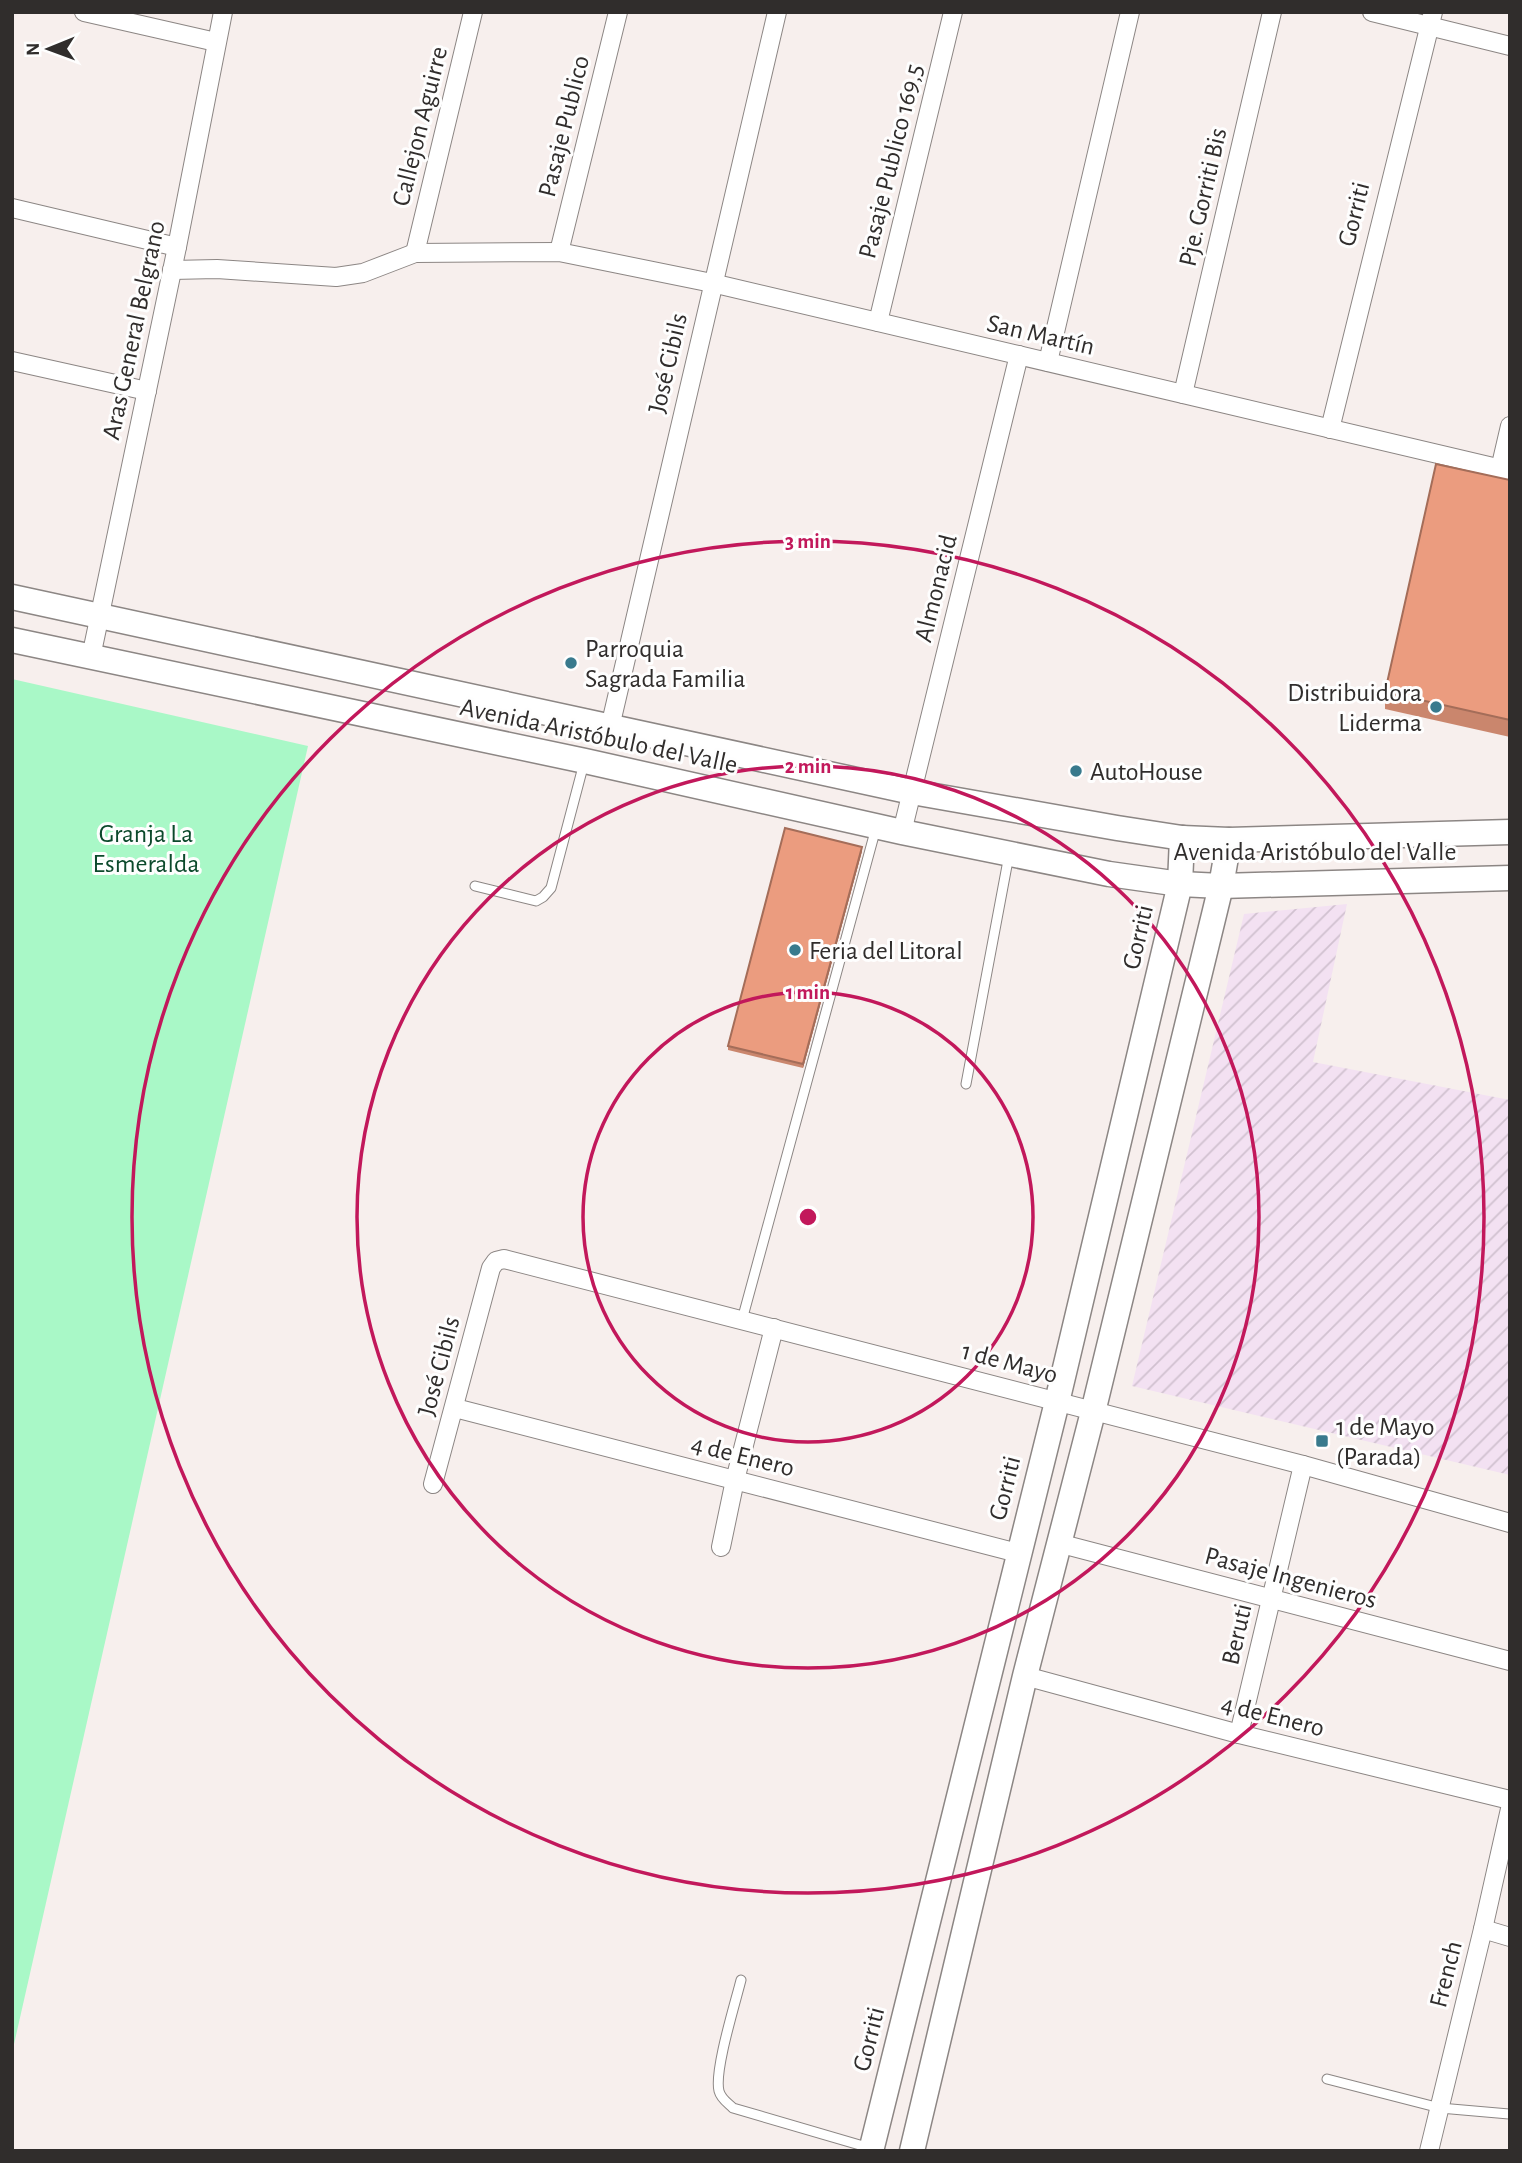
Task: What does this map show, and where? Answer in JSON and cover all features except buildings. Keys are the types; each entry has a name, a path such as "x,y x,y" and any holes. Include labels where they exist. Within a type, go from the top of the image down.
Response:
{"main road":[{"name":"Avenida Aristóbulo del Valle","path":"12,597 912,792 1182,838 1228,840 1510,832"},
{"name":"Avenida Aristóbulo del Valle","path":"12,640 585,761 902,832 1109,874 1180,884 1221,886 1510,878"},
{"name":"Gorriti","path":"872,2149 1057,1402 1180,884 1182,838"},
{"path":"912,2151 1058,1543 1093,1412 1221,886 1228,840"}],"street":[{"path":"85,12 216,42"},
{"name":"Aras General Belgrano","path":"91,657 223,12"},
{"name":"Callejon Aguirre","path":"415,253 473,12"},
{"name":"Pasaje Publico","path":"559,252 618,12"},
{"name":"José Cibils","path":"610,726 777,12"},
{"name":"Pasaje Publico 169,5","path":"878,322 953,12"},
{"path":"1048,362 1129,12"},
{"name":"Pje. Gorriti Bis","path":"1183,394 1272,12"},
{"path":"1372,12 1431,20 1510,46"},
{"name":"Gorriti","path":"1330,429 1431,20"},
{"path":"12,208 177,247"},
{"name":"San Martín","path":"415,253 559,252 712,283 1505,470"},
{"path":"172,270 217,268 336,277 363,274 415,253"},
{"name":"Almonacid","path":"902,832 1019,355"},
{"path":"12,361 147,391"},
{"path":"1505,470 1510,426"},
{"name":"1 de Mayo","path":"496,1261 505,1259 774,1328 1303,1465 1510,1523"},
{"name":"José Cibils","path":"433,1485 491,1268 496,1261"},
{"path":"721,1546 774,1328"},
{"name":"4 de Enero","path":"455,1408 1018,1553"},
{"name":"Beruti","path":"1239,1734 1303,1465"},
{"name":"Pasaje Ingenieros","path":"1058,1543 1510,1661"},
{"name":"4 de Enero","path":"1026,1676 1239,1734 1510,1800"},
{"name":"French","path":"1430,2151 1510,1809"},
{"path":"1483,1929 1510,1937"}],"lane":[{"path":"475,886 536,901 551,888 585,761"},
{"path":"742,1320 876,826"},
{"path":"966,1084 1009,854"},
{"path":"741,1980 719,2068 720,2095 733,2108 872,2149"},
{"path":"1327,2079 1440,2108 1509,2114"}],"shaded area":[{"path":"1347,904 1313,1062 1510,1100 1510,1475 1132,1386 1244,914"}],"green space":[{"name":"Granja La Esmeralda","path":"12,679 308,746 12,2053"}],"place":[{"name":"Parroquia Sagrada Familia","path":"571,663"},
{"name":"Distribuidora Liderma","path":"1436,707"},
{"name":"AutoHouse","path":"1076,771"},
{"name":"Feria del Litoral","path":"795,950"},
{"name":"1 de Mayo (Parada)","path":"1322,1441"}]}
